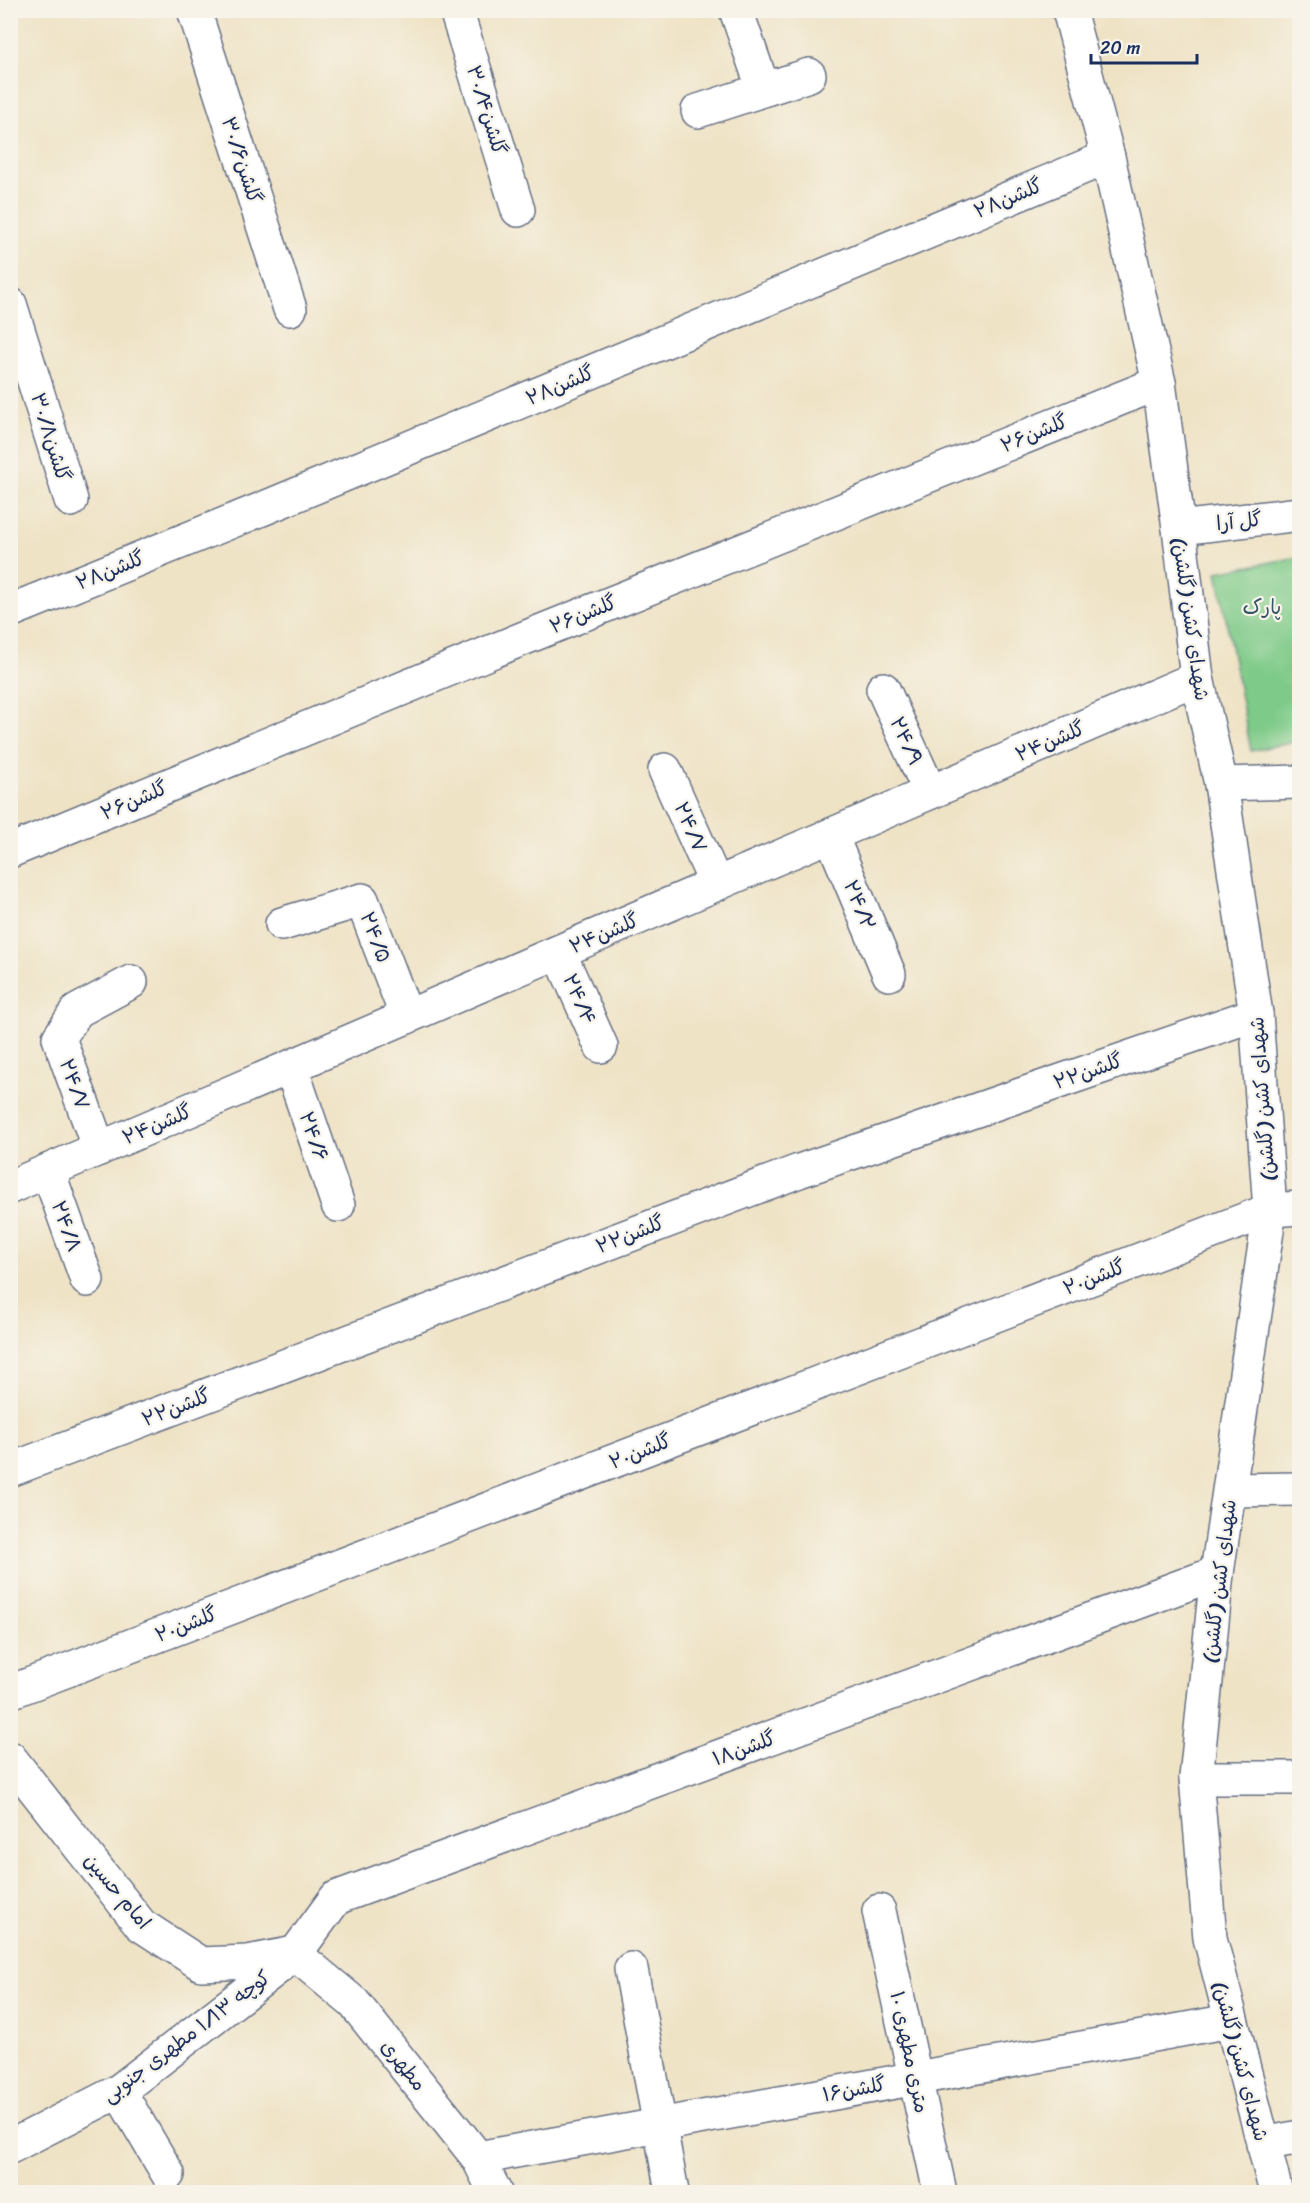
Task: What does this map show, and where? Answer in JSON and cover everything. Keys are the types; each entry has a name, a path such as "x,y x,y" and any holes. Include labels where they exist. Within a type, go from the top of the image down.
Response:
{"street":[{"name":"گلشن۳۰/۶","path":"194,10 290,309"},
{"name":"گلشن۳۰/۴","path":"456,10 518,210"},
{"path":"736,10 763,88"},
{"name":"شهدای کشن (گلشن)","path":"1069,10 1108,157 1159,383 1197,678 1221,784 1285,1209 1230,1490 1217,1573 1196,1778 1209,1938 1276,2193"},
{"path":"698,111 763,88 809,75"},
{"name":"گلشن۲۸","path":"10,611 262,509 1108,157"},
{"name":"گلشن۳۰/۸","path":"12,317 71,501"},
{"name":"گلشن۲۶","path":"10,851 522,639 1159,383"},
{"name":"گل آرا","path":"1179,528 1299,514"},
{"name":"گلشن۲۴","path":"10,1187 1197,678"},
{"name":"۲۴/۹","path":"883,689 930,792"},
{"name":"۲۴/۷","path":"665,770 716,884"},
{"path":"1221,784 1299,782"},
{"name":"۲۴/۲","path":"831,835 889,974"},
{"name":"۲۴/۵","path":"282,924 363,900 407,1017"},
{"name":"۲۴/۴","path":"559,952 602,1046"},
{"name":"۲۴/۷","path":"99,1149 59,1038 77,1011 131,982"},
{"name":"گلشن۲۲","path":"10,1470 789,1174 1256,1014"},
{"name":"۲۴/۶","path":"291,1067 338,1205"},
{"name":"۲۴/۸","path":"48,1171 87,1280"},
{"name":"گلشن۲۰","path":"10,1692 1285,1209"},
{"path":"1230,1490 1299,1489"},
{"name":"گلشن۱۸","path":"295,1954 336,1898 1217,1573"},
{"name":"امام حسین","path":"10,1758 141,1924 201,1964 248,1962 295,1954"},
{"path":"1196,1778 1299,1778"},
{"name":"۱۰ متری مطهری","path":"879,1911 940,2193"},
{"name":"کوچه ۱/۱۳ مطهری جنوبی","path":"12,2143 119,2091 295,1954"},
{"name":"مطهری","path":"295,1954 354,2003 478,2158 495,2193"},
{"path":"631,1970 672,2193"},
{"name":"گلشن۱۶","path":"478,2158 1230,2021"},
{"path":"119,2091 168,2174"},
{"path":"1263,2144 1299,2137"}],"green space":[{"name":"پارک","path":"1299,557 1299,741 1251,751 1217,572"}]}
